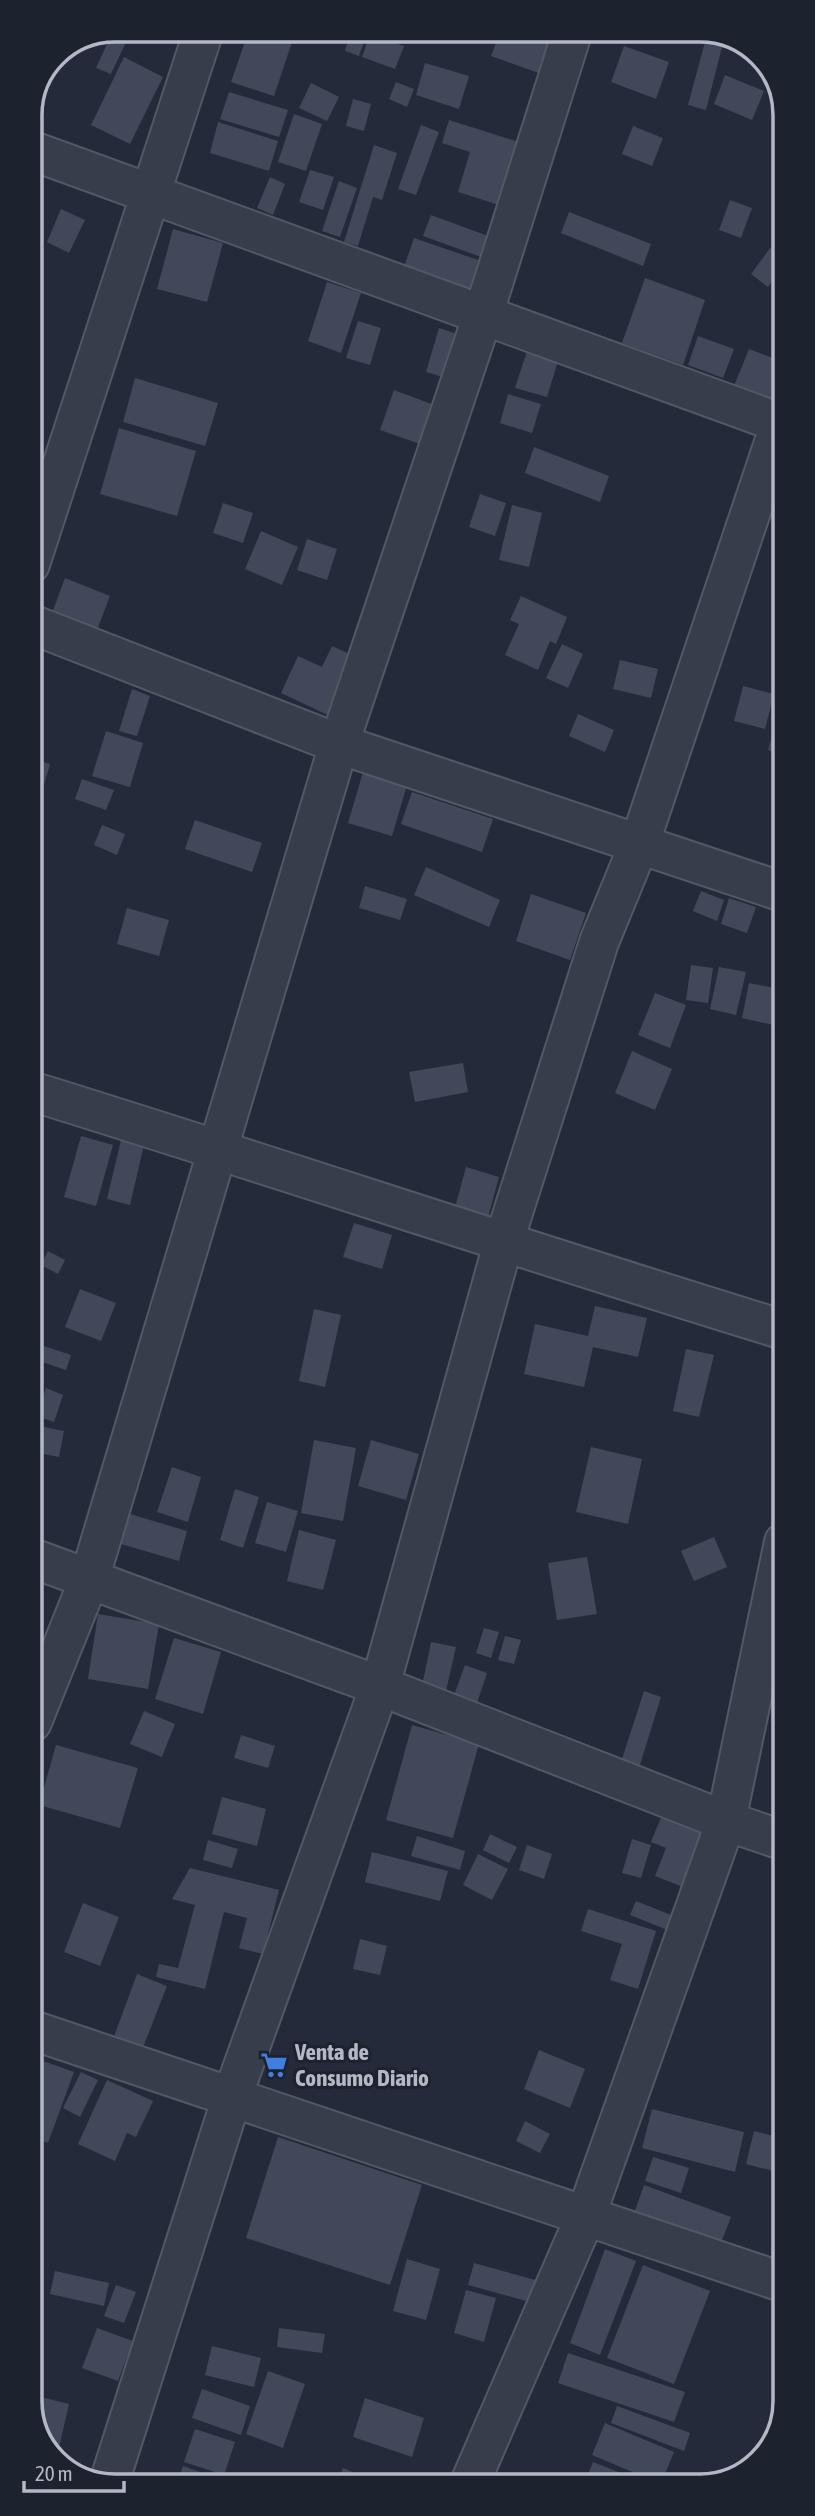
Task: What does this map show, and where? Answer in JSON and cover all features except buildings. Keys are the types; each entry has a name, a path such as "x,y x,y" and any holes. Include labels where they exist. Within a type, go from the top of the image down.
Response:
{"street":[{"path":"42,527 200,42"},
{"path":"42,1697 89,1580 339,744 483,315 569,42"},
{"path":"42,154 773,418"},
{"path":"112,2474 232,2097 380,1686 503,1244 599,942 640,842 773,448"},
{"path":"42,629 339,744 640,842 773,889"},
{"path":"42,1094 216,1148 503,1244 773,1327"},
{"path":"42,1562 380,1686 773,1837"},
{"path":"472,2474 586,2216 726,1821 773,1595"},
{"path":"42,2033 773,2279"}],"place":[{"name":"Venta de Consumo Diario","path":"274,2065"}]}
